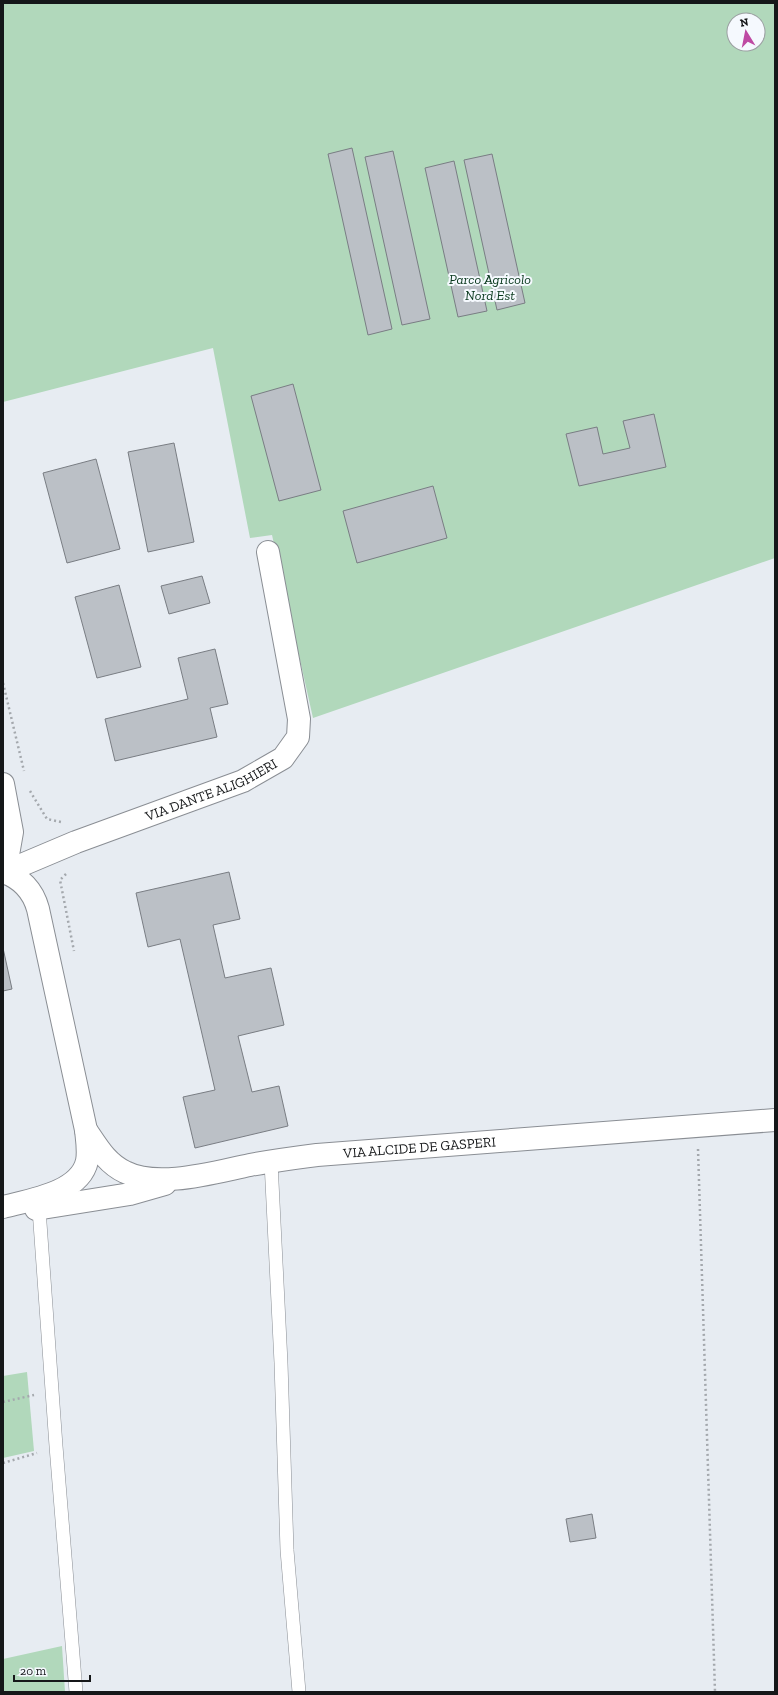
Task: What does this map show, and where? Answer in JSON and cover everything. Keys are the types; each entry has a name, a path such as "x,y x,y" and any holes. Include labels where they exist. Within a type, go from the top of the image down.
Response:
{"street":[{"name":"VIA DANTE ALIGHIERI","path":"4,872 76,842 243,782 282,758 298,737 298,719 268,552"},
{"path":"3,784 12,832 4,872 28,888 32,893 38,909 86,1130 87,1161 75,1181 59,1190 48,1195 3,1206"},
{"name":"VIA ALCIDE DE GASPERI","path":"86,1130 106,1158 125,1172 144,1178 155,1179 187,1178 317,1155 775,1120"},
{"path":"3,1213 39,1209 130,1194 187,1178"}],"lane":[{"path":"271,1162 281,1363 287,1550 299,1692"},
{"path":"39,1209 53,1393 56,1454 76,1692"}],"path":[{"path":"3,683 25,775"},
{"path":"29,790 47,819 65,822"},
{"path":"69,871 60,880 75,958"},
{"path":"706,1147 698,1148 715,1692"},
{"path":"3,1402 29,1396 53,1393"}],"green space":[{"name":"Parco Agricolo Nord Est","path":"3,3 775,3 775,558 313,718 272,535 250,538 213,348 3,402"},
{"path":"27,1372 34,1451 3,1458 3,1376"},
{"path":"62,1646 65,1692 3,1692 3,1659"}],"building":[{"path":"352,148 392,329 368,335 328,154"},
{"path":"393,151 430,319 402,325 365,157"},
{"path":"492,154 525,303 497,310 464,160"},
{"path":"454,161 487,311 458,317 425,168"},
{"path":"293,384 321,490 279,501 251,396"},
{"path":"654,414 666,467 579,486 566,434 597,427 603,454 630,448 623,421"},
{"path":"174,443 194,542 148,552 128,452"},
{"path":"96,459 120,549 67,563 43,473"},
{"path":"433,486 447,538 357,563 343,511"},
{"path":"202,576 210,603 169,614 161,586"},
{"path":"119,585 141,667 97,678 75,597"},
{"path":"215,649 228,704 210,708 217,737 115,761 105,719 188,699 178,658"},
{"path":"229,872 240,919 213,925 225,978 271,968 284,1025 238,1036 252,1092 279,1086 288,1126 195,1148 183,1097 215,1090 180,939 148,947 136,893"},
{"path":"3,948 12,989 3,991"},
{"path":"592,1514 596,1538 570,1542 566,1519"}]}
